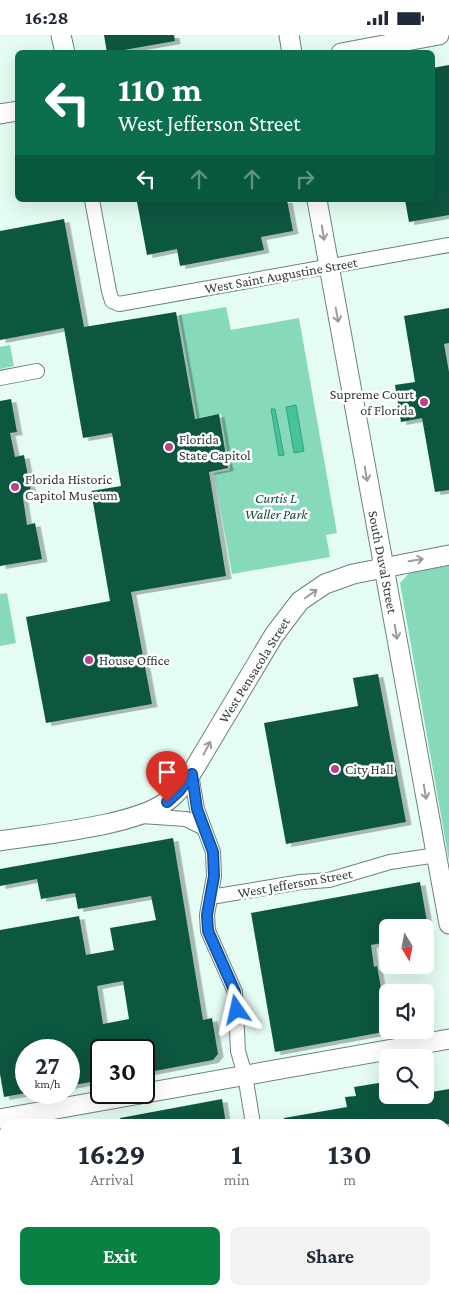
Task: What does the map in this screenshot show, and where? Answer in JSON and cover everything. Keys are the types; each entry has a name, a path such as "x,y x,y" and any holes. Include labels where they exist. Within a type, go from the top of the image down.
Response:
{"main road":[{"path":"61,35 64,50"},
{"path":"289,35 292,50"},
{"path":"357,50 438,35"},
{"path":"0,114 15,112"},
{"name":"South Duval Street","path":"317,202 449,924"},
{"name":"West Pensacola Street","path":"192,774 274,635 300,601 325,584 353,574 449,555"},
{"path":"0,841 141,816 167,802 179,791 192,774"},
{"path":"0,1119 449,1039"}],"street":[{"name":"West Saint Augustine Street","path":"92,202 112,301 119,304 449,245"},
{"path":"0,378 36,371"},
{"path":"192,774 197,809 202,827 210,839 213,852 211,897 207,915 208,931 235,992 238,1051 245,1075 252,1119"},
{"path":"141,816 186,819 202,827"},
{"name":"West Jefferson Street","path":"211,897 301,881 329,880 390,862 437,855"}],"green space":[{"name":"Curtis L Waller Park","path":"226,307 231,330 299,318 337,533 326,535 330,557 232,574 214,473 230,470 221,414 197,418 179,315"},
{"path":"10,345 14,366 0,369 0,347"},
{"path":"449,564 449,861 400,583 411,571"},
{"path":"7,593 16,643 0,646 0,594"}],"shaded area":[{"path":"296,405 304,451 294,453 286,407"},
{"path":"271,409 275,409 284,455 279,456"}],"building":[{"path":"104,35 174,35 175,41 124,50 106,50"},
{"path":"449,65 449,215 409,222 405,202 435,202 435,67"},
{"path":"137,202 287,202 293,231 261,237 264,250 180,266 177,249 147,255"},
{"path":"64,219 84,327 176,312 195,419 219,414 228,468 209,472 226,576 131,592 152,704 46,723 26,617 110,601 91,491 121,486 112,433 83,438 64,328 0,340 0,231"},
{"name":"Supreme Court of Florida","path":"449,308 449,343 444,344 449,372 449,490 435,492 422,418 401,422 395,385 415,382 404,316"},
{"name":"Florida Historic Capitol Museum","path":"11,399 17,432 10,433 15,457 24,455 32,497 23,498 27,525 35,523 42,559 0,566 0,401"},
{"name":"City Hall","path":"378,674 406,822 286,844 264,723 358,706 353,678"},
{"path":"173,838 203,1020 212,1018 218,1054 213,1060 155,1071 155,1039 90,1039 90,1082 80,1084 80,1039 15,1039 15,1095 4,1097 0,1074 0,930 79,916 86,955 114,950 110,928 156,920 151,896 78,909 75,893 41,899 37,879 0,886 0,869","holes":["123,981 129,1019 103,1024 97,986"]},
{"path":"420,882 427,919 379,919 379,944 371,945 374,967 377,966 380,984 379,1033 275,1052 251,913"},
{"path":"379,1083 379,1104 434,1104 434,1092 449,1089 449,1119 284,1119 347,1107 345,1097 356,1096 354,1087"},
{"path":"222,1099 225,1119 120,1119"}],"place":[{"name":"Supreme Court of Florida","path":"424,402"},
{"name":"Florida State Capitol","path":"169,447"},
{"name":"Florida Historic Capitol Museum","path":"15,487"},
{"name":"House Office","path":"89,660"},
{"name":"City Hall","path":"335,769"}],"route":[{"path":"167,802 179,791 192,774 197,809 202,827 210,839 213,852 214,876 207,915 208,931 230,978 235,992 237,1010"}]}
